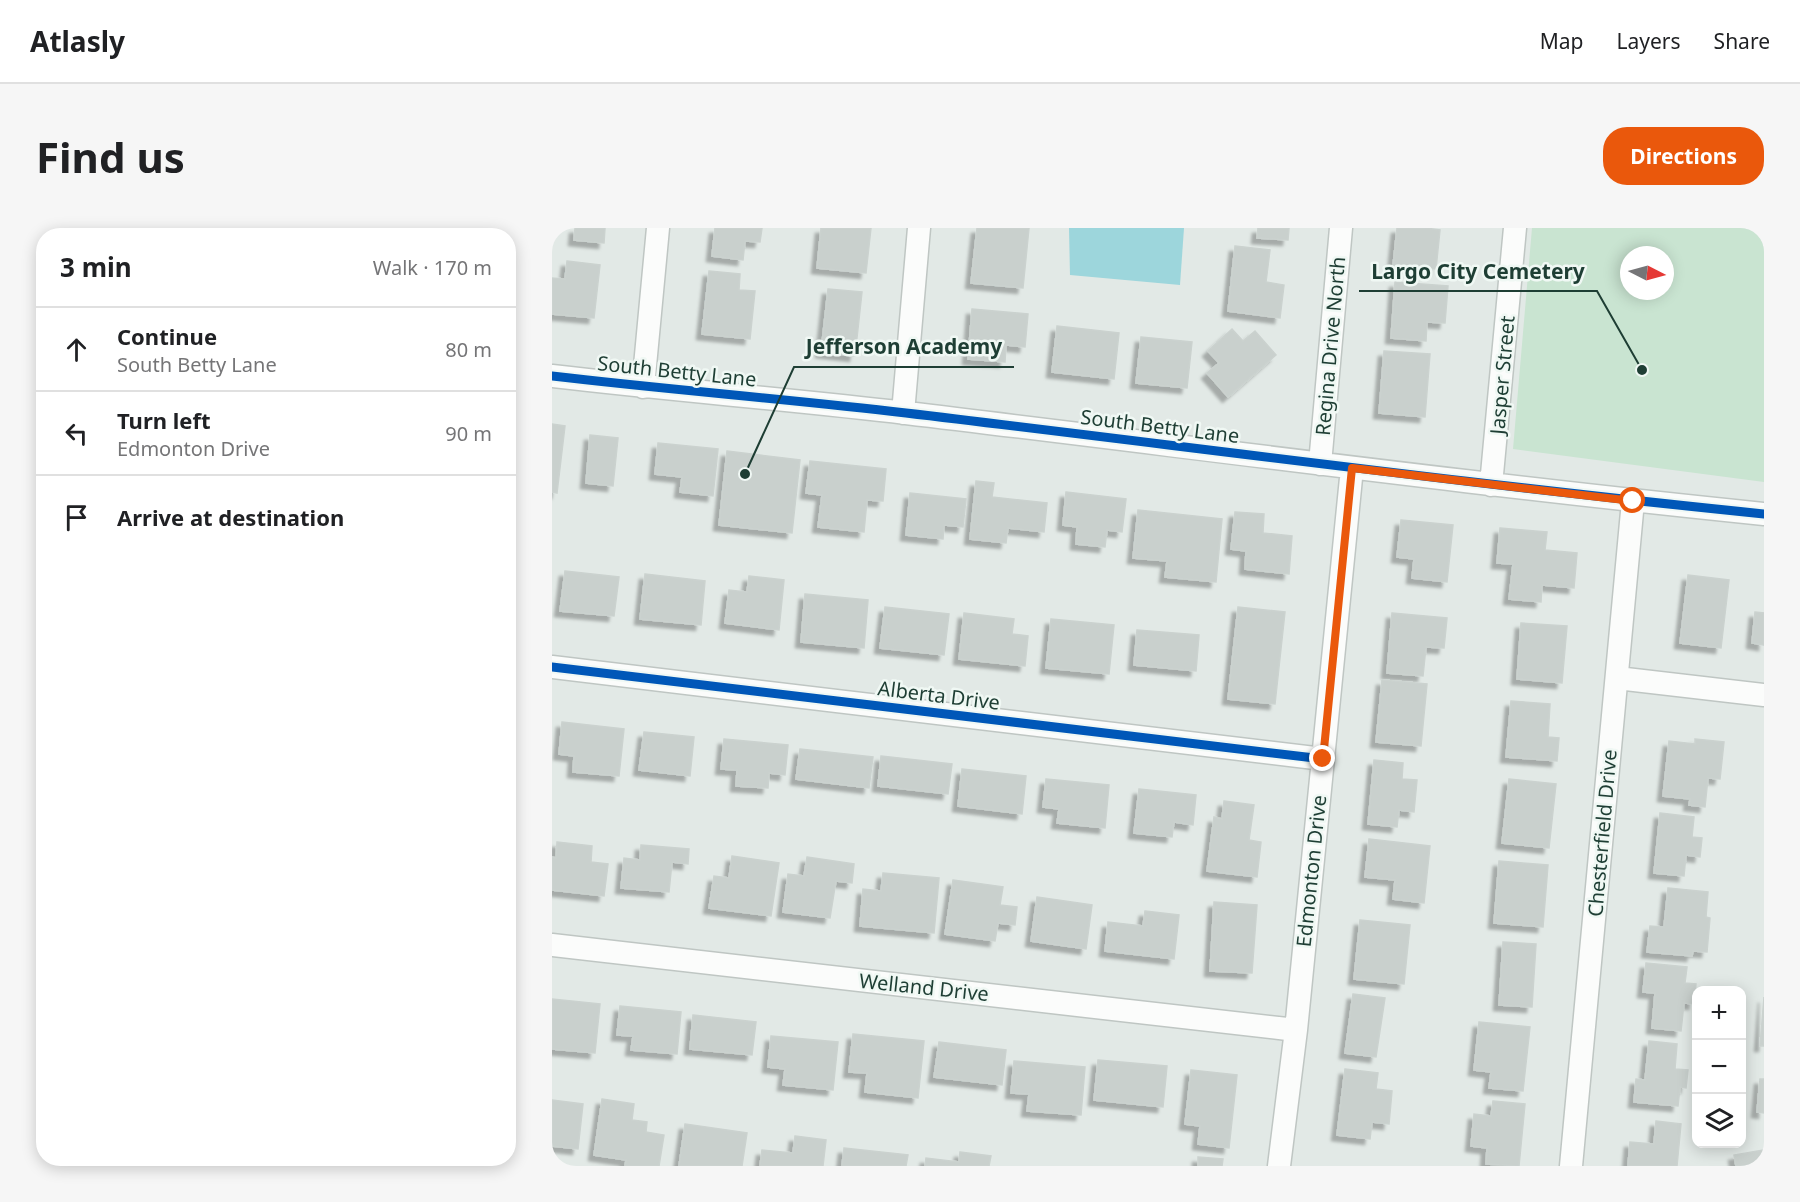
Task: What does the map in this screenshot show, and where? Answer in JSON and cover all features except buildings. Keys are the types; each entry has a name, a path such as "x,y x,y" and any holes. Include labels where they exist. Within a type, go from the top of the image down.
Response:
{"street":[{"path":"644,387 658,228"},
{"path":"903,413 919,228"},
{"name":"Regina Drive North","path":"1320,464 1341,228"},
{"name":"Jasper Street","path":"1491,485 1515,228"},
{"name":"South Betty Lane","path":"552,376 903,413 1491,485 1764,514"},
{"name":"Edmonton Drive","path":"1279,1166 1296,1030 1352,468"},
{"name":"Chesterfield Drive","path":"1571,1166 1633,501"},
{"name":"Alberta Drive","path":"552,667 1323,759"},
{"path":"1617,678 1764,695"},
{"name":"Welland Drive","path":"552,945 1296,1030"}],"green space":[{"path":"1532,228 1764,228 1764,482 1513,449"}],"water":[{"path":"1069,228 1184,228 1180,285 1070,275"}],"cycle path":[{"path":"552,376 906,413 1442,478 1764,514"},
{"path":"552,667 1323,759"}],"place":[{"name":"Largo City Cemetery","path":"1642,370"},
{"name":"Jefferson Academy","path":"745,474"}],"route":[{"path":"1323,759 1352,468 1633,501"}]}
